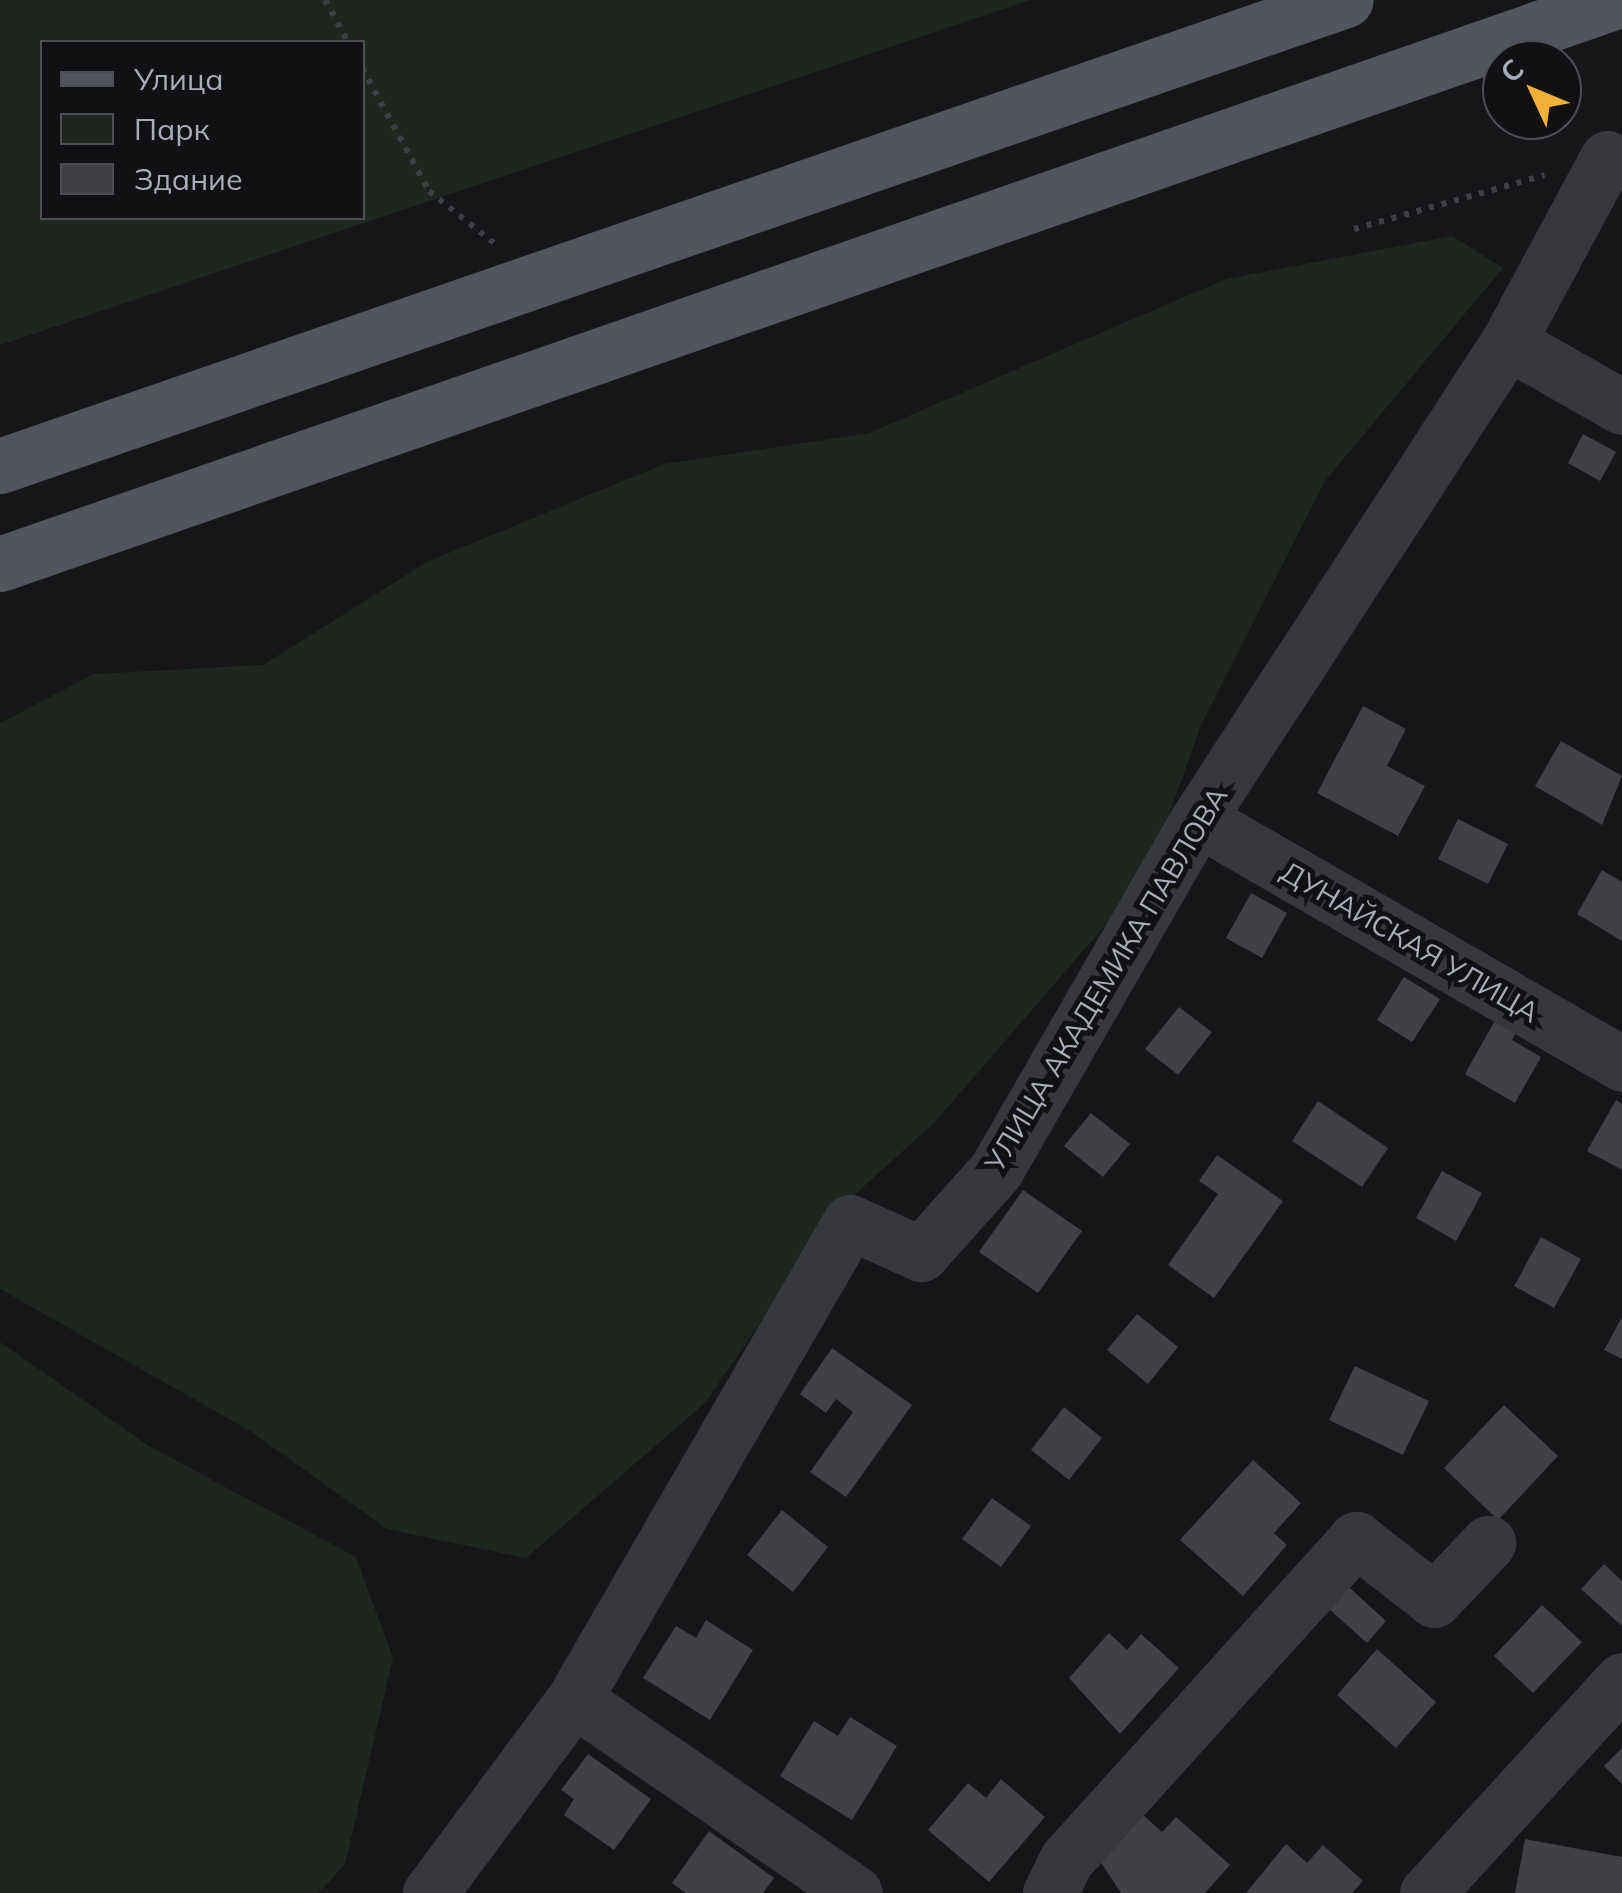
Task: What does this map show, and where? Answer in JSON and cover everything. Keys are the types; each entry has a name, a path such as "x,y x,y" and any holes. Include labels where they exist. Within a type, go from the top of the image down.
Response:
{"main road":[{"path":"0,466 1346,0"},
{"path":"0,564 1620,0"}],"street":[{"name":"УЛИЦА АКАДЕМИКА ПАВЛОВА","path":"430,1893 574,1700 850,1222 922,1254 996,1170 1198,820 1508,342 1607,158"},
{"path":"1508,342 1622,407"},
{"name":"ДУНАЙСКАЯ УЛИЦА","path":"1198,820 1622,1064"},
{"path":"1050,1893 1066,1860 1356,1538 1434,1600 1488,1543"},
{"path":"1426,1893 1622,1680"},
{"path":"574,1700 855,1893"}],"path":[{"path":"325,0 347,40"},
{"path":"365,74 429,191 538,278"},
{"path":"1354,229 1607,158"}],"green space":[{"path":"0,0 1030,0 0,345"},
{"path":"1452,236 1503,268 1325,481 1201,725 1147,877 935,1122 839,1209 705,1403 526,1558 387,1529 252,1432 0,1289 0,723 94,674 263,665 427,562 664,464 869,433 1226,279"},
{"path":"0,1342 149,1446 356,1557 393,1658 345,1864 319,1893 0,1893"}],"building":[{"path":"1583,434 1616,452 1600,481 1568,463"},
{"path":"1363,706 1406,729 1387,766 1425,786 1398,836 1317,793"},
{"path":"1561,741 1622,776 1602,825 1535,786"},
{"path":"1458,819 1508,844 1488,884 1438,859"},
{"path":"1602,870 1622,882 1622,941 1577,914"},
{"path":"1251,893 1287,913 1262,958 1226,938"},
{"path":"1404,977 1440,999 1412,1042 1377,1020"},
{"path":"1179,1007 1212,1032 1178,1075 1145,1049"},
{"path":"1498,1015 1519,1027 1512,1040 1541,1057 1515,1103 1465,1074"},
{"path":"1616,1100 1622,1104 1622,1170 1587,1151"},
{"path":"1318,1101 1388,1148 1362,1187 1292,1141"},
{"path":"1091,1113 1130,1144 1103,1177 1064,1146"},
{"path":"1217,1155 1283,1201 1214,1298 1168,1265 1218,1194 1199,1181"},
{"path":"1442,1171 1482,1193 1456,1241 1416,1218"},
{"path":"1023,1190 1082,1231 1038,1293 979,1252"},
{"path":"1541,1237 1581,1259 1554,1308 1514,1286"},
{"path":"1137,1314 1178,1347 1148,1384 1107,1350"},
{"path":"1622,1317 1622,1359 1604,1350"},
{"path":"832,1348 912,1405 846,1497 810,1472 853,1412 836,1399 826,1413 800,1394"},
{"path":"1355,1366 1429,1401 1403,1455 1329,1420"},
{"path":"1504,1405 1558,1456 1498,1520 1444,1468"},
{"path":"1064,1407 1102,1438 1069,1480 1031,1450"},
{"path":"1253,1460 1301,1503 1274,1533 1287,1545 1243,1596 1180,1540"},
{"path":"992,1498 1031,1526 1001,1567 962,1539"},
{"path":"782,1510 828,1547 793,1592 747,1555"},
{"path":"1604,1564 1622,1581 1622,1626 1581,1589"},
{"path":"1340,1579 1386,1621 1367,1643 1320,1601"},
{"path":"1542,1605 1582,1642 1533,1693 1494,1656"},
{"path":"706,1620 753,1650 710,1720 643,1678 676,1626 696,1638"},
{"path":"1109,1633 1127,1650 1141,1634 1179,1668 1120,1734 1069,1678"},
{"path":"1377,1649 1436,1702 1396,1748 1337,1695"},
{"path":"850,1717 897,1746 852,1820 780,1776 814,1721 838,1736"},
{"path":"1622,1748 1622,1784 1604,1766"},
{"path":"588,1754 651,1799 614,1850 564,1815 574,1799 561,1790"},
{"path":"1001,1779 1045,1817 989,1882 928,1830 968,1783 986,1798"},
{"path":"1142,1814 1162,1832 1176,1817 1230,1865 1205,1893 1121,1893 1100,1861"},
{"path":"709,1831 774,1878 763,1893 686,1893 672,1883"},
{"path":"1525,1839 1622,1857 1622,1893 1515,1893"},
{"path":"1286,1844 1307,1863 1323,1845 1363,1881 1352,1893 1246,1893"}]}
